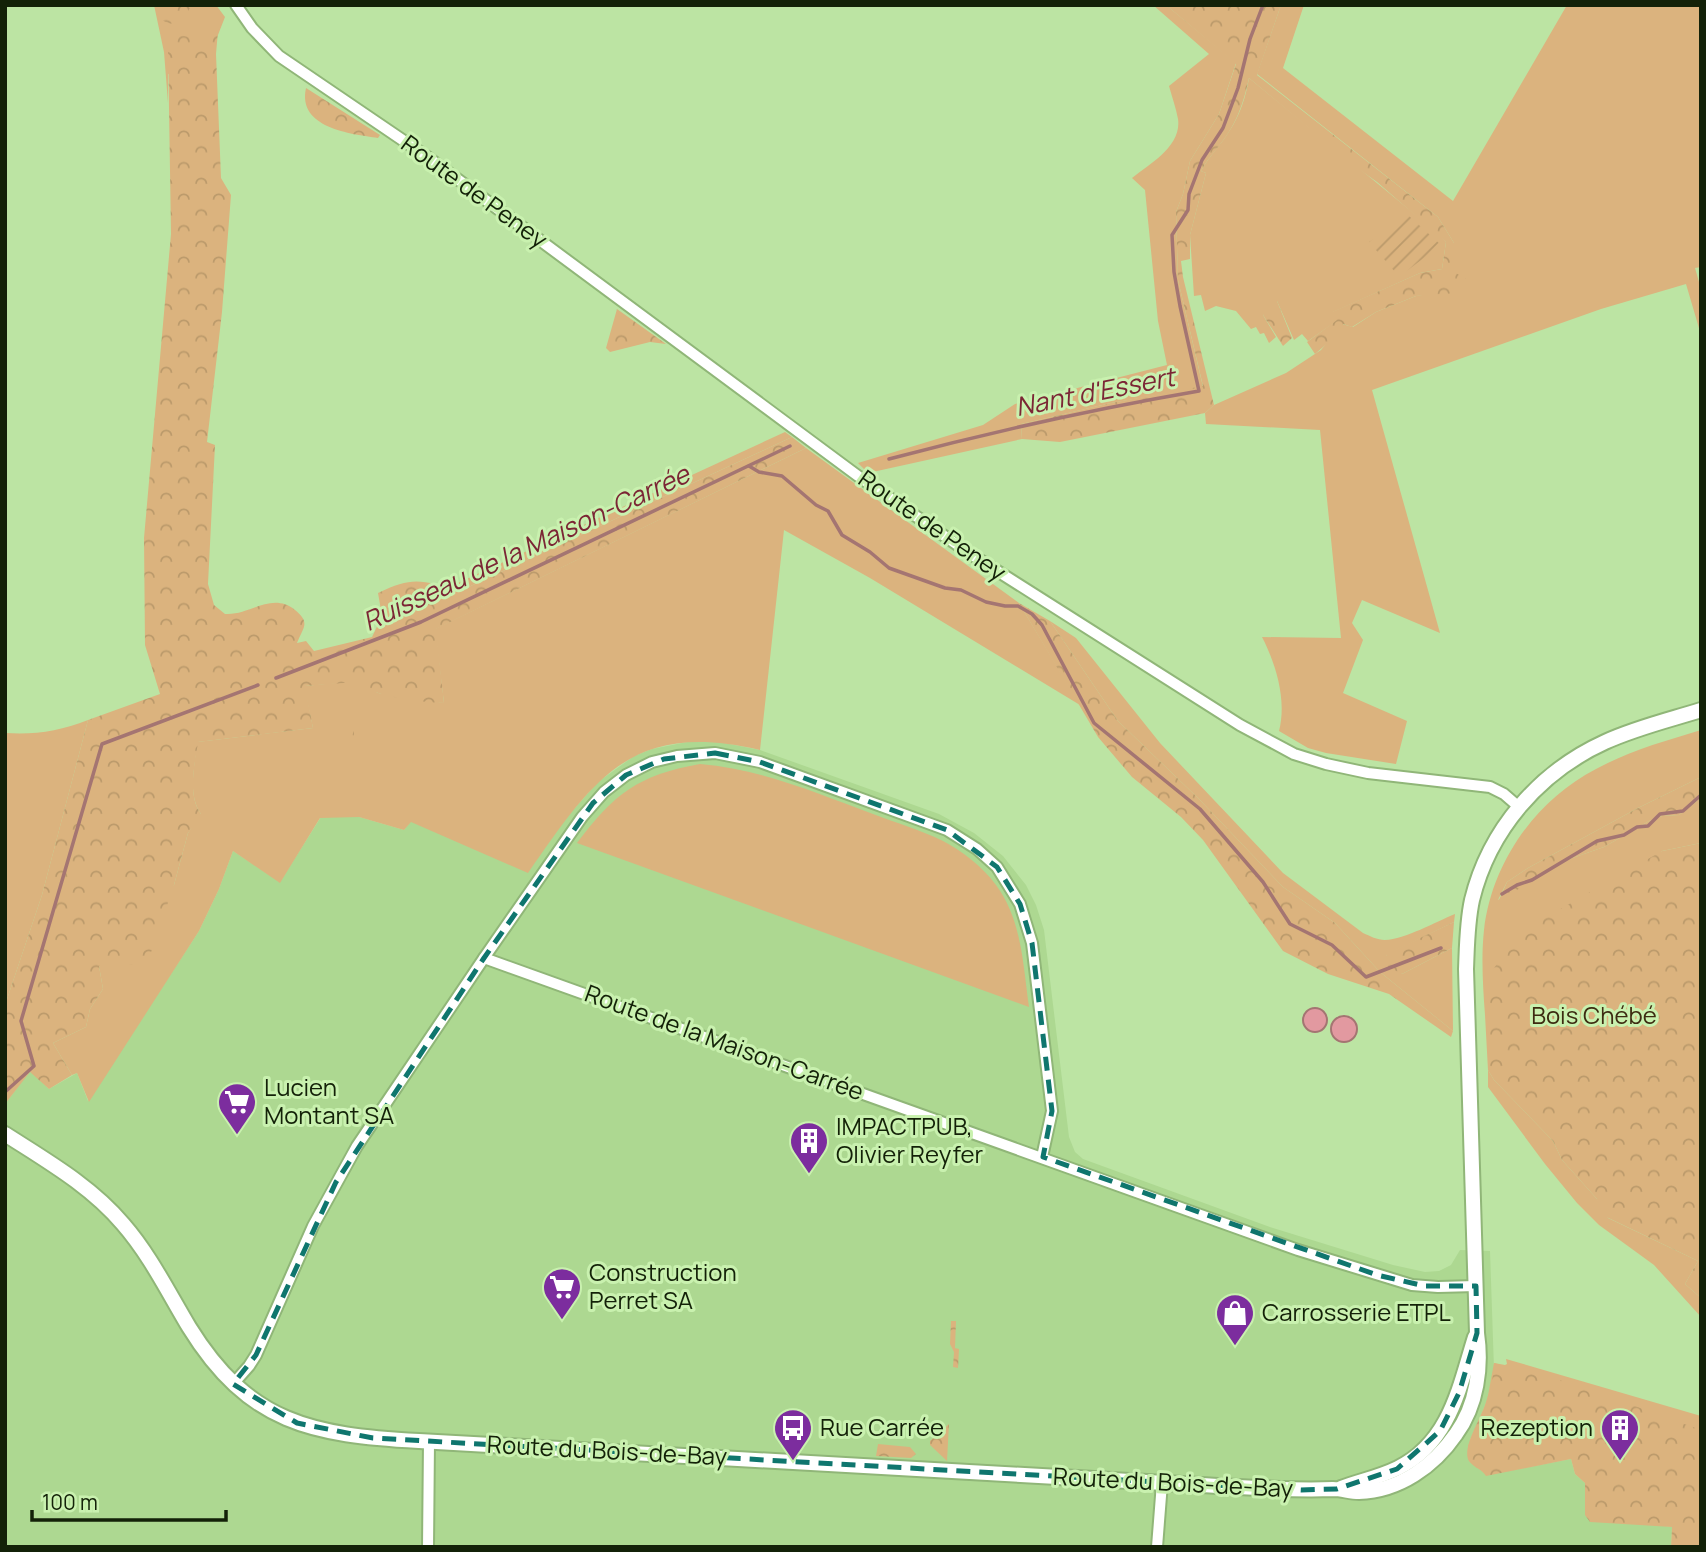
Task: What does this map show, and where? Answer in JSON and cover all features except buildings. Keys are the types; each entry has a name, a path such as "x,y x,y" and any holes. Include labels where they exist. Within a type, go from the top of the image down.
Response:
{"main road":[{"path":"1519,807 1545,779 1591,748 1623,734 1701,710"},
{"name":"Route du Bois-de-Bay","path":"5,1134 69,1175 108,1207 141,1247 203,1348 233,1384 266,1408 314,1429 373,1438 1162,1483 1365,1491 1398,1483 1422,1470 1450,1444 1466,1417 1477,1385 1480,1355 1466,1004 1468,936 1479,876 1500,831 1519,807"}],"street":[{"name":"Route de Peney","path":"236,5 252,28 279,56 439,164 858,476 1010,580 1240,725 1310,760 1368,773 1490,787 1504,794 1519,807"},
{"path":"233,1384 256,1355 303,1246 336,1182 484,958 582,817 604,793 626,775 664,759 706,752 737,756 772,766 947,830 987,857 1005,878 1026,918 1036,969 1052,1111 1042,1157"},
{"name":"Route de la Maison-Carrée","path":"484,958 1297,1250 1386,1278 1425,1286 1476,1286"},
{"path":"428,1547 429,1441"},
{"path":"1157,1547 1162,1483"}],"highlighted area":[{"path":"715,753 760,762 947,830 997,867 1020,904 1032,943 1052,1111 1043,1157 1377,1275 1425,1286 1476,1286 1477,1333 1459,1393 1440,1431 1397,1469 1337,1489 1301,1490 373,1438 297,1423 233,1384 256,1355 336,1182 484,958 593,803 626,775 664,759"}],"shaded area":[{"path":"692,741 714,741 760,750 939,814 974,833 1003,856 1026,885 1044,930 1069,1137 1075,1152 1083,1159 1273,1228 1393,1265 1425,1272 1439,1271 1451,1265 1460,1250 1490,1251 1494,1369 1487,1401 1470,1440 1469,1461 1487,1475 1571,1459 1575,1474 1585,1483 1585,1515 1672,1527 1671,1547 5,1547 5,1104 30,1071 49,1089 77,1073 88,1101 199,931 233,851 280,882 321,817 359,817 404,830 411,821 566,818 598,782 634,756 652,749"},
{"path":"1315,1008 1324,1011 1327,1020 1324,1029 1315,1032 1306,1029 1303,1020 1306,1011"},
{"path":"1344,1016 1353,1020 1357,1029 1353,1038 1344,1042 1335,1038 1331,1029 1335,1020"}],"green space":[{"path":"154,5 216,5 225,17 216,40 216,67 168,74 168,103 164,52"},
{"path":"158,5 212,5 205,9 189,9 182,20 171,23 162,20"},
{"path":"1153,5 1166,5 1236,63 1219,114 1190,161 1176,212 1178,280 1203,387 1111,403 1021,424 1022,439 868,473 858,463 983,425 1015,404 1167,365 1158,321 1145,190 1132,178 1156,160 1175,138 1178,119 1169,86 1209,54"},
{"path":"1166,5 1281,5 1257,75 1438,217 1454,243 1454,272 1468,280 1466,287 1458,293 1416,296 1376,312 1352,327 1343,324 1343,330 1315,354 1307,342 1337,320 1332,312 1420,273 1442,269 1446,242 1249,78 1234,124 1201,171 1206,173 1190,235 1190,259 1181,261 1214,405 1205,413 1060,442 1022,439 1021,424 1111,403 1203,386 1178,280 1176,212 1190,161 1219,114 1236,64"},
{"path":"1281,5 1304,5 1283,68 1453,201 1567,5 1701,5 1701,267 1695,268 1701,289 1701,335 1686,284 1601,309 1372,390 1440,633 1362,600 1352,623 1363,640 1343,693 1407,721 1396,764 1308,748 1279,731 1282,707 1279,682 1262,637 1341,638 1320,430 1206,424 1205,413 1214,405 1286,373 1321,350 1342,324 1353,327 1376,312 1416,296 1434,293 1453,272 1454,243 1438,217 1257,74"},
{"path":"199,31 218,31 216,54 221,178 231,195 222,312 207,442 215,445 208,584 214,605 225,614 243,612 269,603 286,605 303,618 303,629 297,643 306,641 314,651 372,637 382,616 378,593 390,587 419,582 460,591 792,437 806,448 436,629 444,703 385,695 356,682 305,686 313,728 198,742 193,779 194,798 201,814 215,816 216,823 192,828 188,833 174,885 147,964 99,966 103,989 90,1009 86,1027 53,1043 72,1075 49,1089 30,1072 5,1104 5,1005 42,895 88,720 160,694 145,645 144,538 171,234 168,45 178,35 197,38"},
{"path":"1249,78 1439,234 1446,242 1442,269 1420,273 1333,312 1338,320 1308,341 1302,334 1294,340 1277,301 1263,315 1276,337 1269,343 1264,333 1260,334 1256,327 1251,329 1236,311 1216,306 1205,311 1201,295 1194,296 1190,235 1206,173 1201,171 1237,118"},
{"path":"306,88 380,135 378,138 328,127 310,112 305,101"},
{"path":"1409,216 1441,245 1404,273 1396,273 1369,242"},
{"path":"1269,299 1277,301 1292,338 1283,346 1263,315"},
{"path":"617,309 666,344 650,342 610,352 606,348"},
{"path":"785,432 792,437 460,591 447,588"},
{"path":"806,448 1019,603 1080,705 870,578 784,530 760,750 716,743 679,743 648,751 621,765 597,784 574,809 528,873 411,822 404,830 359,817 320,818 280,883 233,851 199,931 89,1102 77,1073 72,1075 53,1043 86,1027 90,1009 103,989 99,966 174,885 188,833 201,814 193,789 197,742 313,728 304,686 356,681 378,693 444,703 435,629"},
{"path":"1019,603 1050,621 1118,721 1199,799 1283,887 1335,923 1380,972 1453,1031 1451,1037 1389,994 1328,974 1283,951 1203,840 1181,817 1132,777 1098,737"},
{"path":"1050,621 1076,638 1160,743 1283,873 1363,933 1379,939 1393,939 1455,914 1454,922 1386,955 1402,974 1452,948 1453,1031 1380,972 1335,923 1283,887 1199,799 1118,721"},
{"path":"88,720 42,895 5,1005 5,733 47,731"},
{"path":"353,720 355,750 353,752 335,724"},
{"path":"1701,730 1701,777 1528,868 1507,882 1498,900 1561,862 1604,847 1649,821 1662,816 1679,815 1701,798 1701,843 1662,851 1485,1015 1484,930 1496,881 1520,836 1554,798 1596,769 1634,752"},
{"path":"700,764 767,776 809,790 926,833 965,855 991,878 1011,913 1020,943 1029,1007 577,843 603,812 629,789 660,774"},
{"path":"1701,777 1701,798 1679,815 1662,816 1649,821 1604,847 1561,862 1498,902 1507,882 1528,868"},
{"name":"Bois Chébé","path":"1701,843 1701,1298 1685,1284 1698,1261 1598,1213 1597,1199 1562,1160 1553,1141 1494,1080 1488,1070 1485,1015 1488,983 1494,968 1522,931 1662,851"},
{"path":"1454,922 1452,948 1402,974 1388,967 1386,954"},
{"path":"1488,1070 1494,1080 1553,1141 1562,1160 1597,1199 1608,1218 1698,1261 1685,1284 1701,1298 1701,1317 1654,1265 1599,1225 1577,1203 1488,1087"},
{"path":"951,1321 956,1321 955,1348 959,1349 958,1368 953,1367"},
{"path":"1506,1359 1701,1416 1701,1434 1482,1462 1477,1468 1469,1461 1468,1446 1487,1401 1494,1363 1505,1365"},
{"path":"1494,1363 1574,1384 1701,1430 1701,1547 1671,1547 1672,1527 1590,1522 1585,1515 1585,1483 1575,1474 1571,1459 1486,1476 1471,1463 1467,1455 1468,1448 1484,1408 1493,1378"},
{"path":"949,1424 947,1461 930,1445 930,1441"},
{"path":"878,1444 910,1447 916,1454 911,1458 876,1456"}],"waterway":[{"name":"Nant d'Essert","path":"889,459 1043,422 1199,391 1174,272 1172,235 1188,210 1189,194 1202,160 1223,128 1263,5"},
{"name":"Ruisseau de la Maison-Carrée","path":"276,678 421,622 790,446"},
{"path":"749,466 759,472 782,476 816,505 828,511 842,535 870,552 889,568 945,588 961,590 986,602 1018,606 1032,614 1042,625 1094,723 1200,809 1263,882 1290,924 1332,945 1366,977 1441,948"},
{"name":"Ruisseau de la Maison-Carrée","path":"5,1092 34,1066 21,1021 102,744 258,685"},
{"path":"1502,894 1532,880 1597,841 1624,835 1637,827 1648,826 1660,814 1683,811 1701,795"}],"place":[{"name":"Lucien Montant SA","path":"237,1136"},
{"name":"IMPACTPUB, Olivier Reyfer","path":"809,1175"},
{"name":"Construction Perret SA","path":"562,1321"},
{"name":"Carrosserie ETPL","path":"1235,1347"},
{"name":"Rue Carrée","path":"793,1462"},
{"name":"Rezeption","path":"1620,1462"}]}
